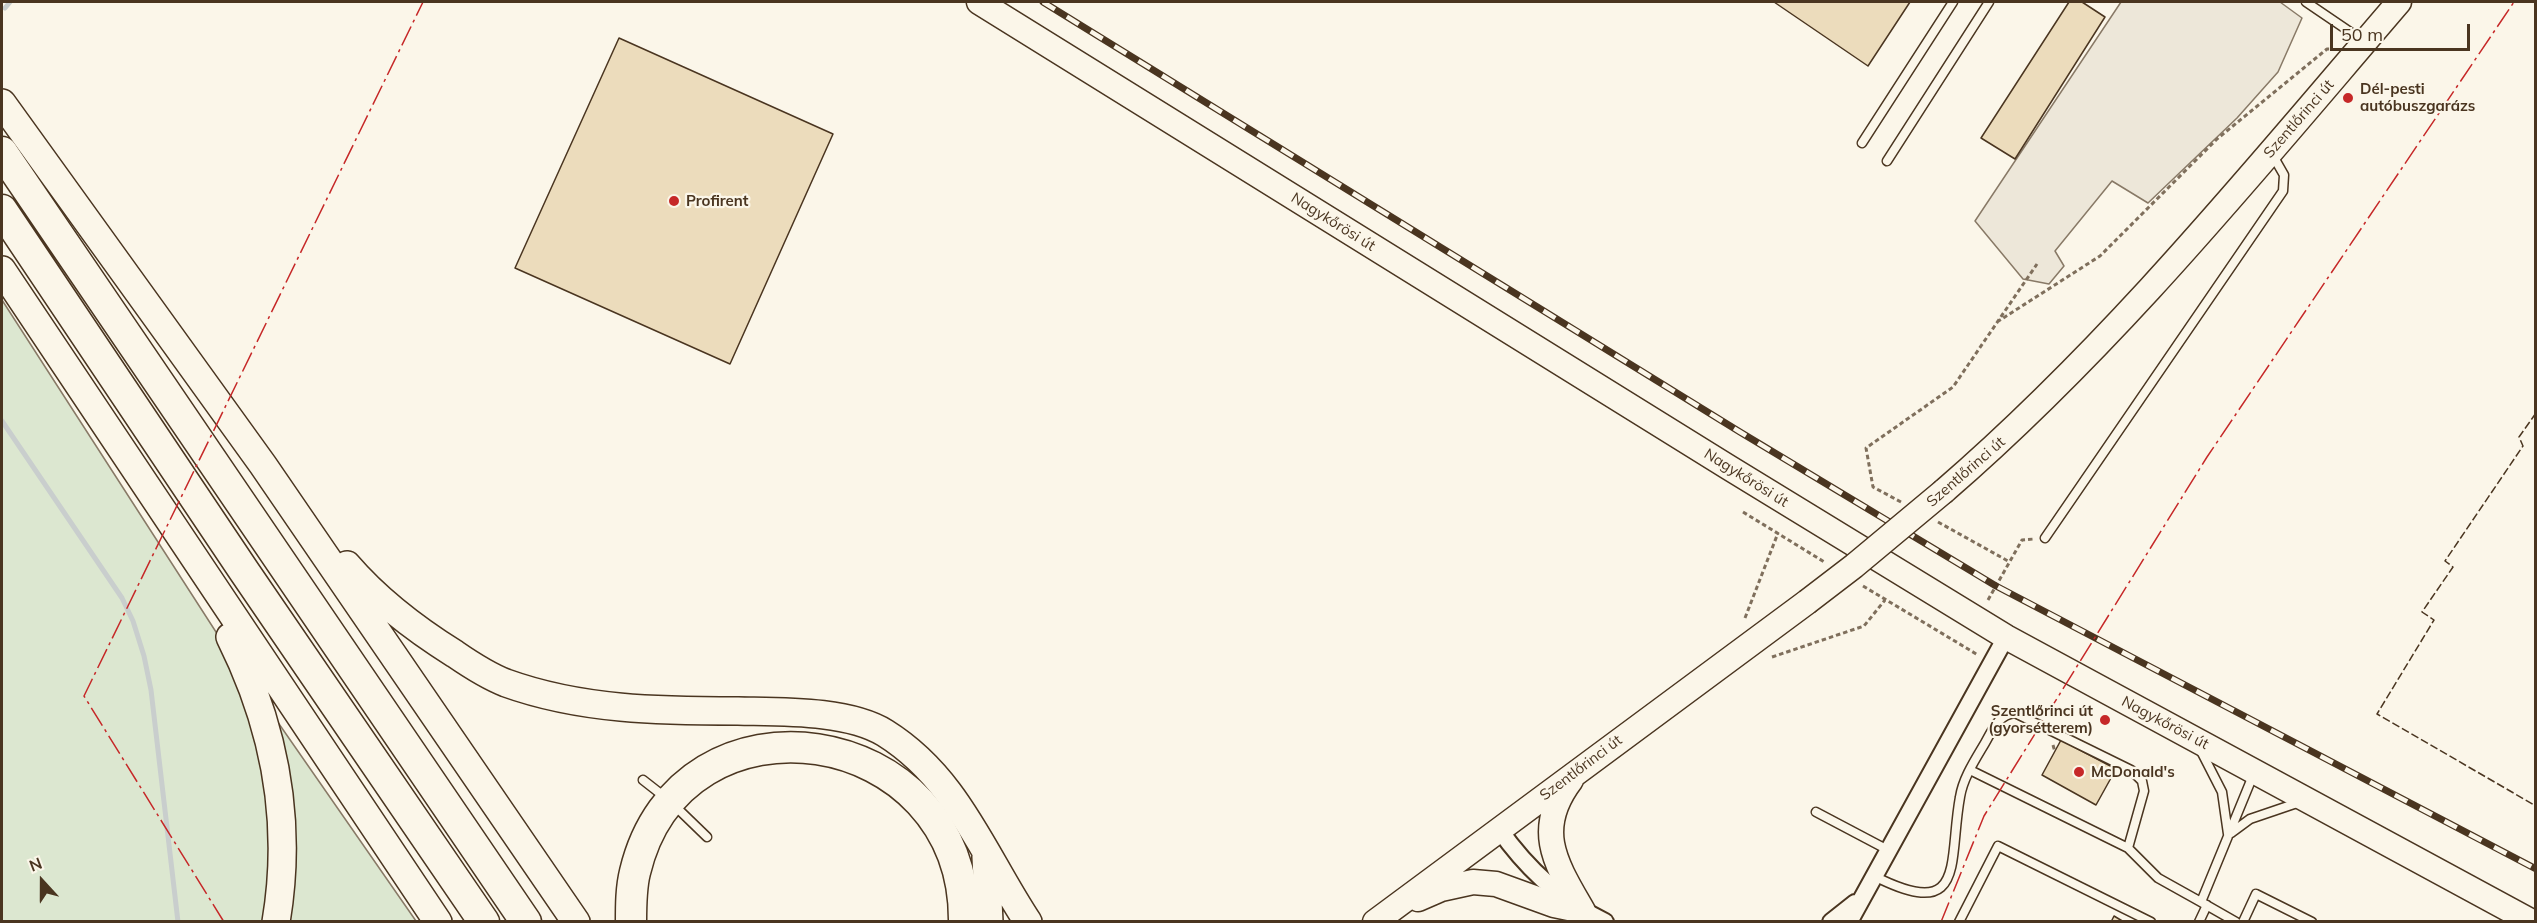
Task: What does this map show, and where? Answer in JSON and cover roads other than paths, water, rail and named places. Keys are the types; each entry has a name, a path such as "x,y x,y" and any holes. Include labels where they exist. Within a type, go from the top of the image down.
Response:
{"highway":[{"path":"2,152 526,921"},
{"path":"2,210 244,571 484,921"},
{"path":"631,921 635,870 651,830 670,802 694,779 708,770 747,753 793,746 827,750 860,759 899,782 931,815 953,856 964,894 964,921"}],"main road":[{"name":"Nagykőrösi út","path":"979,2 2006,637 2532,921"},
{"name":"Szentlőrinci út","path":"1375,921 1807,602 1863,559 2006,438 2164,276 2399,2"},
{"path":"2,103 263,465 576,921"},
{"path":"2,270 182,542 438,921"},
{"path":"263,465 365,585 421,634 476,668 506,683 595,705 653,711 804,714 849,720 883,732 906,748 939,779 961,807 1008,891 1028,921"},
{"path":"182,542 243,664 261,708 272,746 278,777 283,832 282,887 276,921"},
{"path":"1582,766 1561,794 1553,813 1550,841 1559,869 1583,911"},
{"path":"986,850 989,921"},
{"path":"1398,903 1441,889 1473,882 1496,884 1554,905 1583,911"}],"street":[{"path":"1849,921 2006,637"},
{"path":"1499,829 1528,868 1583,911 1605,921"},
{"path":"1831,921 1861,899"}],"lane":[{"path":"1862,143 1953,2"},
{"path":"1887,161 1989,2"},
{"path":"2306,2 2365,42"},
{"path":"2045,538 2283,191 2284,175 2271,151"},
{"path":"1874,876 1916,892 1937,891 1942,886 1953,867 1960,796 1970,770 1998,721 2006,715 2020,714 2131,770 2139,777 2144,790 2128,848"},
{"path":"2195,740 2222,792 2228,836"},
{"path":"1970,770 2128,848 2158,878 2236,921"},
{"path":"2199,921 2228,836 2254,772"},
{"path":"643,780 707,837"},
{"path":"2228,836 2250,819 2266,812 2309,801"},
{"path":"1816,812 1888,850"},
{"path":"1959,921 1998,846 2151,921"},
{"path":"2242,921 2256,894 2312,921"}],"waterway":[{"path":"5,8 10,2"},
{"path":"2,421 122,598 133,621 144,656 151,690 178,922"}],"railway":[{"path":"1043,2 1740,432 1996,586 2536,869"}],"place":[{"name":"Dél-pesti autóbuszgarázs","path":"2348,98"},
{"name":"Profirent","path":"674,201"},
{"name":"Szentlőrinci út (gyorsétterem)","path":"2105,720"},
{"name":"McDonald's","path":"2079,772"}]}
